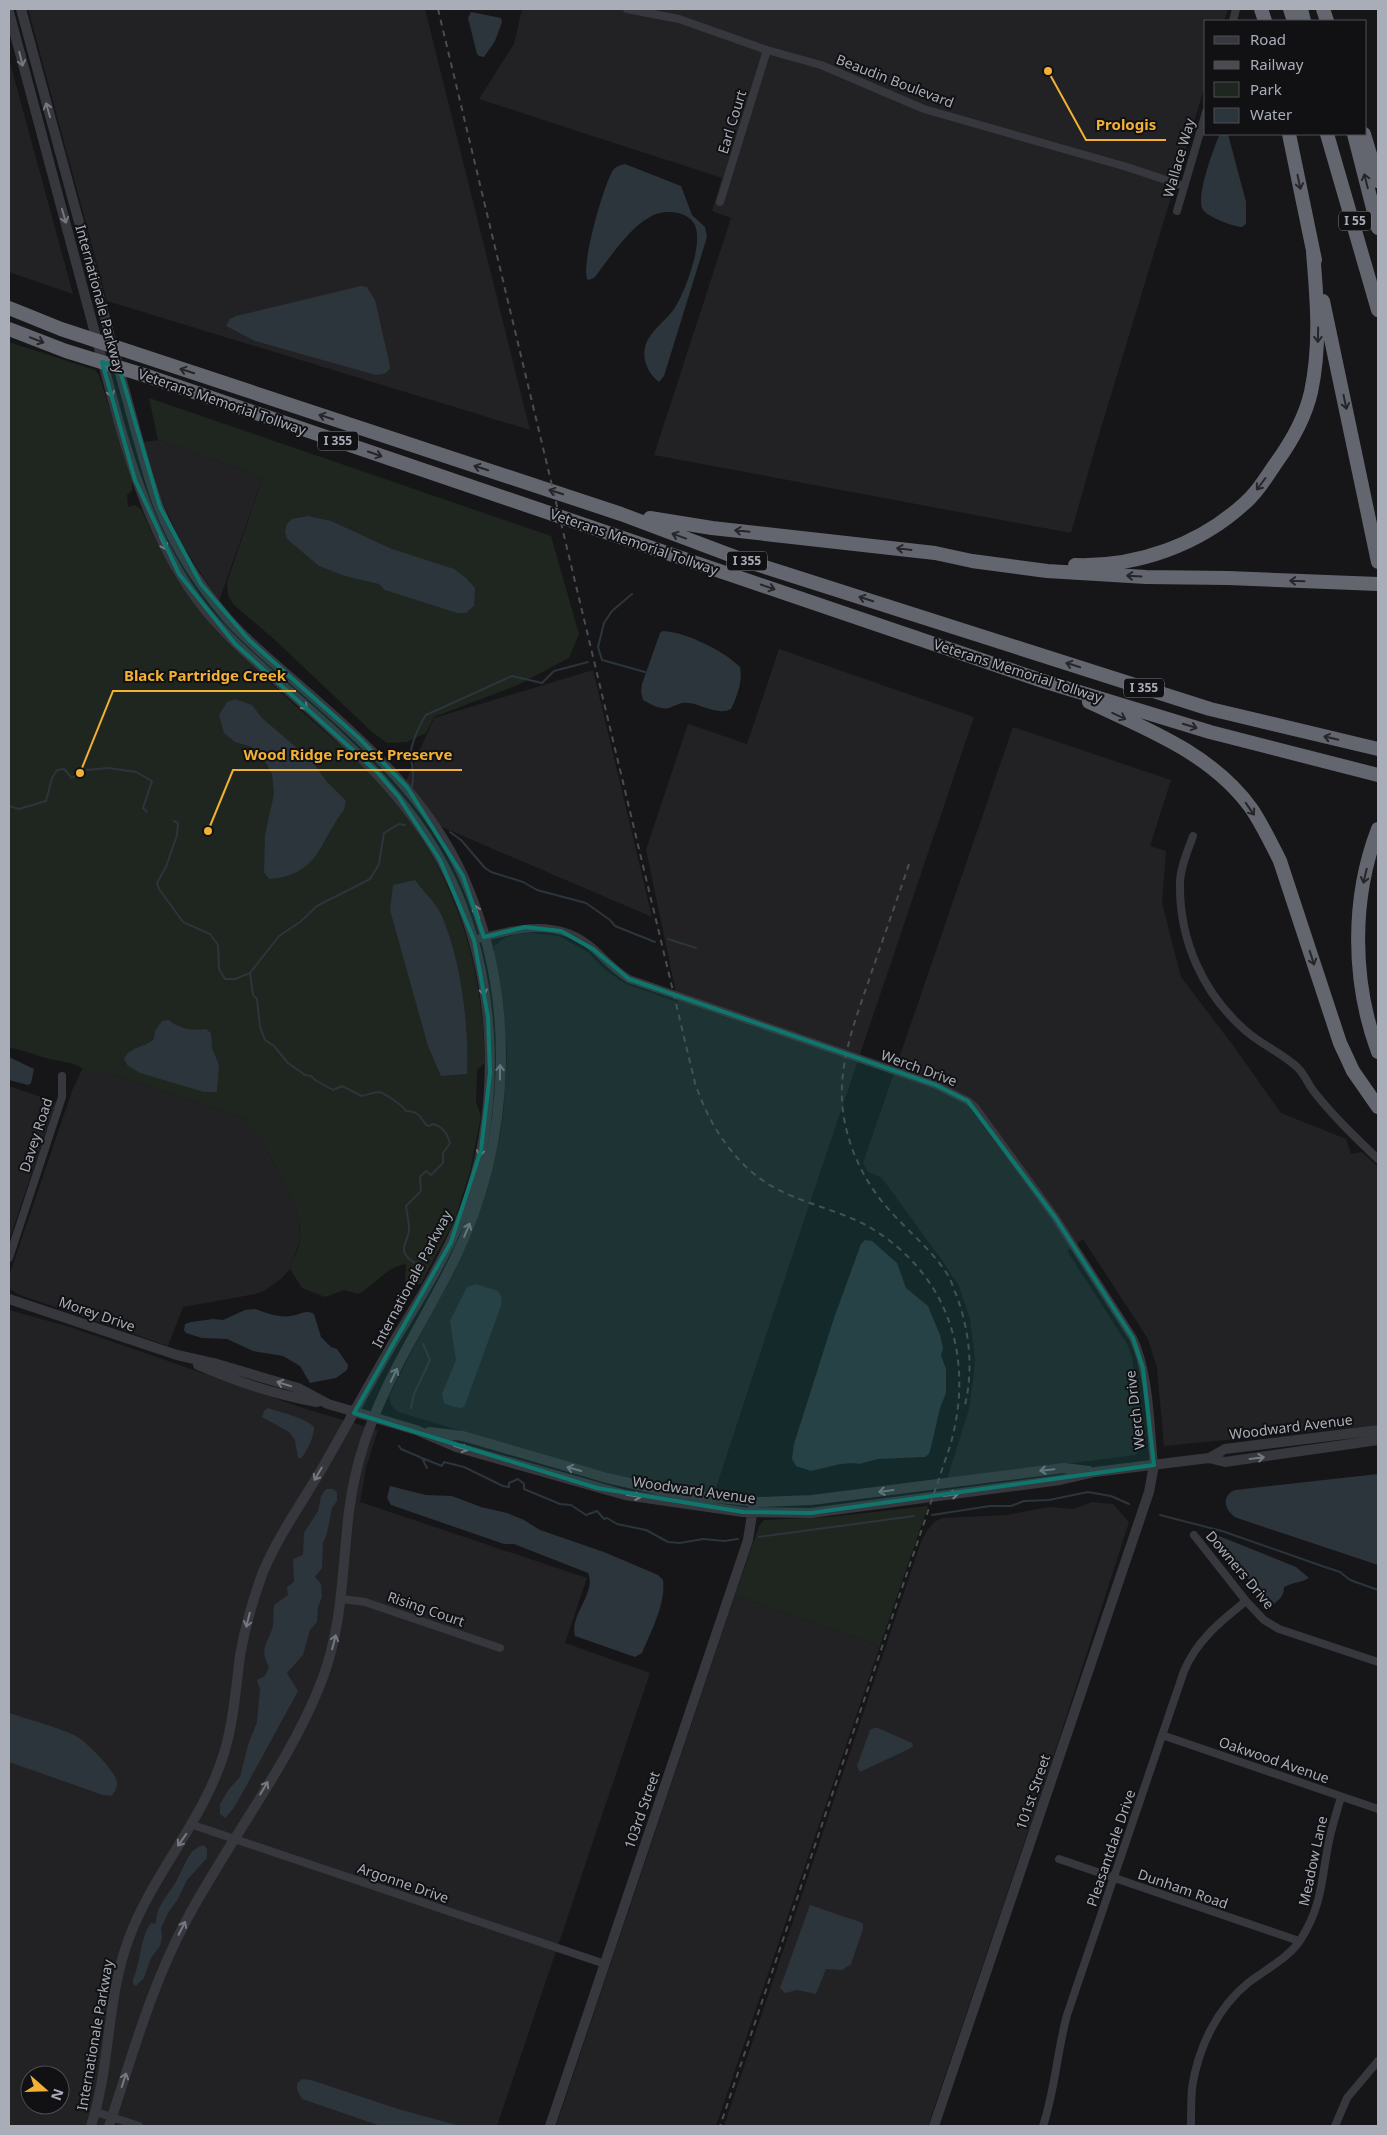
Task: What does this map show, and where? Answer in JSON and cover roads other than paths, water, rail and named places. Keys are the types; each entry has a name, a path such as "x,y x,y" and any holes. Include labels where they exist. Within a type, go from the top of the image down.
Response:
{"highway":[{"path":"1289,135 1378,562"},
{"path":"1327,135 1378,309"},
{"name":"I 55","path":"1333,135 1378,309"},
{"name":"I 55","path":"1354,135 1378,228"},
{"path":"1364,135 1378,181"},
{"path":"621,514 712,528 934,553 1077,565 1121,563 1155,555 1210,529 1234,512 1252,496 1287,448 1304,414 1318,346 1313,252"},
{"name":"Veterans Memorial Tollway","path":"9,308 61,329 621,514 746,561 1210,709 1378,749"},
{"name":"Veterans Memorial Tollway","path":"9,329 66,351 146,376 1044,681 1210,732 1378,776"},
{"path":"934,553 972,561 1085,574 1378,584"},
{"path":"1044,681 1163,737 1176,745 1217,772 1250,808 1268,835 1280,861 1340,1043 1353,1071 1378,1107"},
{"path":"1378,829 1364,881 1358,924 1359,969 1365,1007 1378,1052"}],"street":[{"name":"Internationale Parkway","path":"21,9 136,432 155,494 169,530 201,584 226,616 249,640 392,770 429,818 463,876 476,909 488,1017 490,1073 486,1128 473,1185 451,1242 354,1413 278,1540 262,1575 243,1639 234,1713 226,1747 212,1788 193,1825 152,1888 127,1943 113,2000 102,2081 96,2112 91,2126"},
{"name":"Beaudin Boulevard","path":"627,9 679,19 767,50 821,65 924,109 1184,186"},
{"name":"Internationale Parkway","path":"9,12 121,432 135,480 165,549 197,600 236,644 377,772 398,796 417,823 454,885 479,939 497,996 500,1030 500,1106 482,1193 456,1256 410,1343 373,1419 352,1491 342,1599 334,1643 314,1701 298,1732 189,1914 169,1954 155,1989 110,2122"},
{"name":"Earl Court","path":"720,202 767,50"},
{"name":"Wallace Way","path":"1177,211 1204,119"},
{"path":"417,823 429,818"},
{"path":"1193,836 1180,882 1184,923 1192,956 1207,988 1231,1017 1247,1032 1280,1053 1300,1070 1313,1092 1378,1159"},
{"name":"Werch Drive","path":"479,939 524,927 544,927 561,931 587,944 606,963 629,979 936,1085 968,1101 975,1107 1055,1217 1133,1338 1139,1351 1143,1368 1154,1465"},
{"name":"Davey Road","path":"9,1258 62,1097 62,1076"},
{"name":"Morey Drive","path":"9,1299 176,1355 217,1364 298,1388 328,1404 354,1413"},
{"name":"Woodward Avenue","path":"354,1413 416,1430 464,1436 607,1478 678,1494 754,1502 812,1500 1064,1468 1095,1472"},
{"name":"Woodward Avenue","path":"416,1430 456,1448 625,1495 753,1513 811,1513 1060,1480 1095,1472 1209,1458 1225,1462 1378,1440"},
{"name":"Woodward Avenue","path":"1209,1458 1225,1449 1378,1430"},
{"name":"101st Street","path":"934,2126 1149,1492 1154,1465"},
{"name":"103rd Street","path":"550,2126 748,1540 754,1502"},
{"name":"Downers Drive","path":"1194,1535 1246,1601 1264,1620 1279,1629 1378,1662"},
{"name":"Rising Court","path":"342,1599 365,1602 500,1648"},
{"name":"Pleasantdale Drive","path":"1043,2126 1051,2099 1061,2037 1184,1671 1192,1653 1208,1632 1246,1601"},
{"name":"Oakwood Avenue","path":"1162,1735 1378,1809"},
{"name":"Meadow Lane","path":"1191,2126 1194,2077 1205,2043 1218,2015 1243,1987 1276,1963 1300,1941 1314,1916 1320,1898 1329,1841 1341,1797"},
{"name":"Argonne Drive","path":"193,1825 605,1964"},
{"name":"Dunham Road","path":"1059,1859 1300,1941"},
{"path":"1334,2126 1347,2098 1378,2061"},
{"path":"96,2112 110,2122 139,2126"}],"water":[{"path":"471,12 501,18 502,22 495,41 484,57 477,54 468,18"},
{"path":"1220,135 1228,135 1246,202 1246,224 1242,227 1210,216 1203,210 1201,195 1203,184"},
{"path":"625,164 681,186 692,215 705,227 707,237 664,376 659,382 647,367 644,353 645,348 653,332 679,301 696,252 696,230 693,222 684,215 670,212 656,214 635,228 594,278 588,280 586,273 587,260 599,206 614,169"},
{"path":"361,286 367,287 375,300 390,366 388,371 383,374 376,375 255,341 226,326 230,319 236,316"},
{"path":"308,516 331,521 392,549 454,569 475,588 474,606 466,613 457,613 385,590 379,584 345,576 319,566 287,539 285,531 287,524 292,519"},
{"path":"663,631 672,632 704,643 740,667 740,683 731,709 720,711 685,703 663,708 643,700 642,684 660,633"},
{"path":"235,699 252,705 262,718 311,760 327,782 346,801 344,810 316,855 299,871 286,876 269,879 264,872 265,835 274,794 272,774 266,763 252,747 235,742 224,733 219,715 227,702"},
{"path":"415,880 441,914 454,951 465,1014 467,1074 441,1076 428,1046 390,910 393,885"},
{"path":"169,1020 182,1027 196,1030 206,1029 211,1033 212,1048 219,1065 217,1092 204,1092 140,1073 128,1066 124,1059 127,1055 134,1049 154,1039 155,1031 162,1021"},
{"path":"9,1057 34,1069 31,1083 28,1085 9,1080"},
{"path":"865,1240 872,1241 897,1263 906,1288 928,1306 940,1335 943,1348 941,1355 946,1369 946,1393 940,1408 929,1454 925,1457 878,1459 859,1464 840,1464 811,1471 796,1466 792,1459 794,1444 834,1318 861,1244"},
{"path":"476,1284 498,1291 502,1298 501,1306 465,1405 462,1408 453,1407 444,1403 442,1394 456,1360 450,1321 467,1287"},
{"path":"255,1309 282,1316 291,1316 305,1312 314,1314 321,1337 331,1347 337,1349 348,1365 347,1370 336,1378 310,1383 300,1366 283,1356 253,1351 227,1339 202,1338 186,1333 184,1330 185,1324 191,1322 213,1319 223,1320 245,1310"},
{"path":"268,1408 299,1418 314,1427 310,1444 301,1458 298,1458 295,1440 289,1432 262,1417 264,1411"},
{"path":"1378,1474 1378,1565 1237,1518 1230,1512 1226,1504 1227,1496 1235,1490"},
{"path":"390,1486 426,1495 452,1496 481,1507 507,1513 524,1520 540,1530 604,1552 658,1575 663,1580 660,1608 642,1653 635,1657 575,1636 576,1620 589,1588 588,1573 514,1544 504,1544 391,1505 387,1498"},
{"path":"326,1489 333,1489 337,1492 337,1501 332,1508 323,1543 322,1568 315,1577 321,1584 322,1597 318,1607 317,1622 310,1630 303,1655 287,1673 298,1691 244,1790 233,1809 225,1818 220,1814 220,1804 229,1789 240,1777 248,1745 257,1722 260,1689 257,1680 265,1676 269,1667 264,1649 273,1625 274,1605 288,1595 287,1587 294,1582 293,1559 303,1555 304,1533 318,1511 321,1496"},
{"path":"1219,1536 1296,1567 1309,1578 1284,1587 1281,1597 1273,1604 1258,1593 1243,1567 1238,1567 1221,1550 1216,1539"},
{"path":"9,1713 60,1729 81,1739 112,1771 117,1782 116,1790 111,1796 103,1795 9,1762"},
{"path":"874,1728 912,1743 913,1746 860,1772 857,1766 870,1730"},
{"path":"204,1845 207,1849 207,1858 187,1880 178,1899 168,1913 161,1928 162,1938 160,1946 151,1958 144,1978 136,1986 133,1984 133,1979 147,1929 151,1923 156,1924 159,1908 191,1853"},
{"path":"810,1905 860,1922 863,1924 863,1929 851,1964 842,1970 826,1969 816,1994 797,1990 785,1993 780,1988"},
{"path":"302,2079 311,2080 398,2109 460,2126 381,2126 302,2099 297,2090 297,2083"}],"waterway":[{"path":"632,594 612,611 604,623 598,647 602,660 645,672"},
{"path":"412,787 411,749 426,715 512,676 542,683 554,671 588,662"},
{"path":"9,806 19,809 46,801 52,778 57,770 64,769 72,778 86,770 109,768 136,772 152,781 143,808 147,812"},
{"path":"174,821 178,823 177,835 166,867 157,883 159,889 183,922 210,934 218,945 219,969 225,979 235,979 250,973 279,936 300,922 317,906 370,879 379,864 384,833 399,824 405,825"},
{"path":"450,832 461,840 485,868 491,872 523,882 537,890 586,903 610,920 615,926 655,942"},
{"path":"668,939 696,948"},
{"path":"250,973 253,995 257,999 260,1027 265,1040 274,1046 288,1063 305,1075 311,1076 333,1090 342,1086 362,1096 377,1092 382,1093 398,1103 406,1111 418,1115 426,1125 437,1125 446,1134 450,1143 443,1153 443,1163 431,1175 426,1171 420,1177 421,1191 406,1206 409,1229 404,1250 405,1254 415,1263 416,1277"},
{"path":"411,1408 414,1394 430,1360 423,1344"},
{"path":"399,1446 401,1449 422,1458 427,1468"},
{"path":"422,1458 442,1466 444,1462 464,1467 503,1486 509,1487 509,1483 518,1479 524,1484 524,1489 560,1504 571,1505 586,1515 597,1511 604,1519 607,1518 617,1524 646,1530 668,1542 680,1543 703,1539 724,1541 738,1539"},
{"path":"932,1515 990,1506 1011,1506 1024,1501 1049,1500 1088,1492 1111,1496 1129,1504"},
{"path":"1160,1515 1222,1531 1340,1572 1350,1580 1378,1590"},
{"path":"759,1537 914,1516"}],"railway":[{"path":"438,9 695,1083 701,1100 728,1147 753,1173 783,1192 861,1222 898,1248 920,1270 937,1295 950,1323 957,1352 959,1382 957,1414 950,1446 720,2126"},
{"path":"909,864 854,1025 842,1080 842,1099 844,1118 851,1144 867,1180 882,1202 936,1259 951,1281 965,1323 969,1352 969,1380 964,1409"}],"place":[{"name":"Prologis","path":"1048,71"},
{"name":"Black Partridge Creek","path":"80,773"},
{"name":"Wood Ridge Forest Preserve","path":"208,831"}]}
